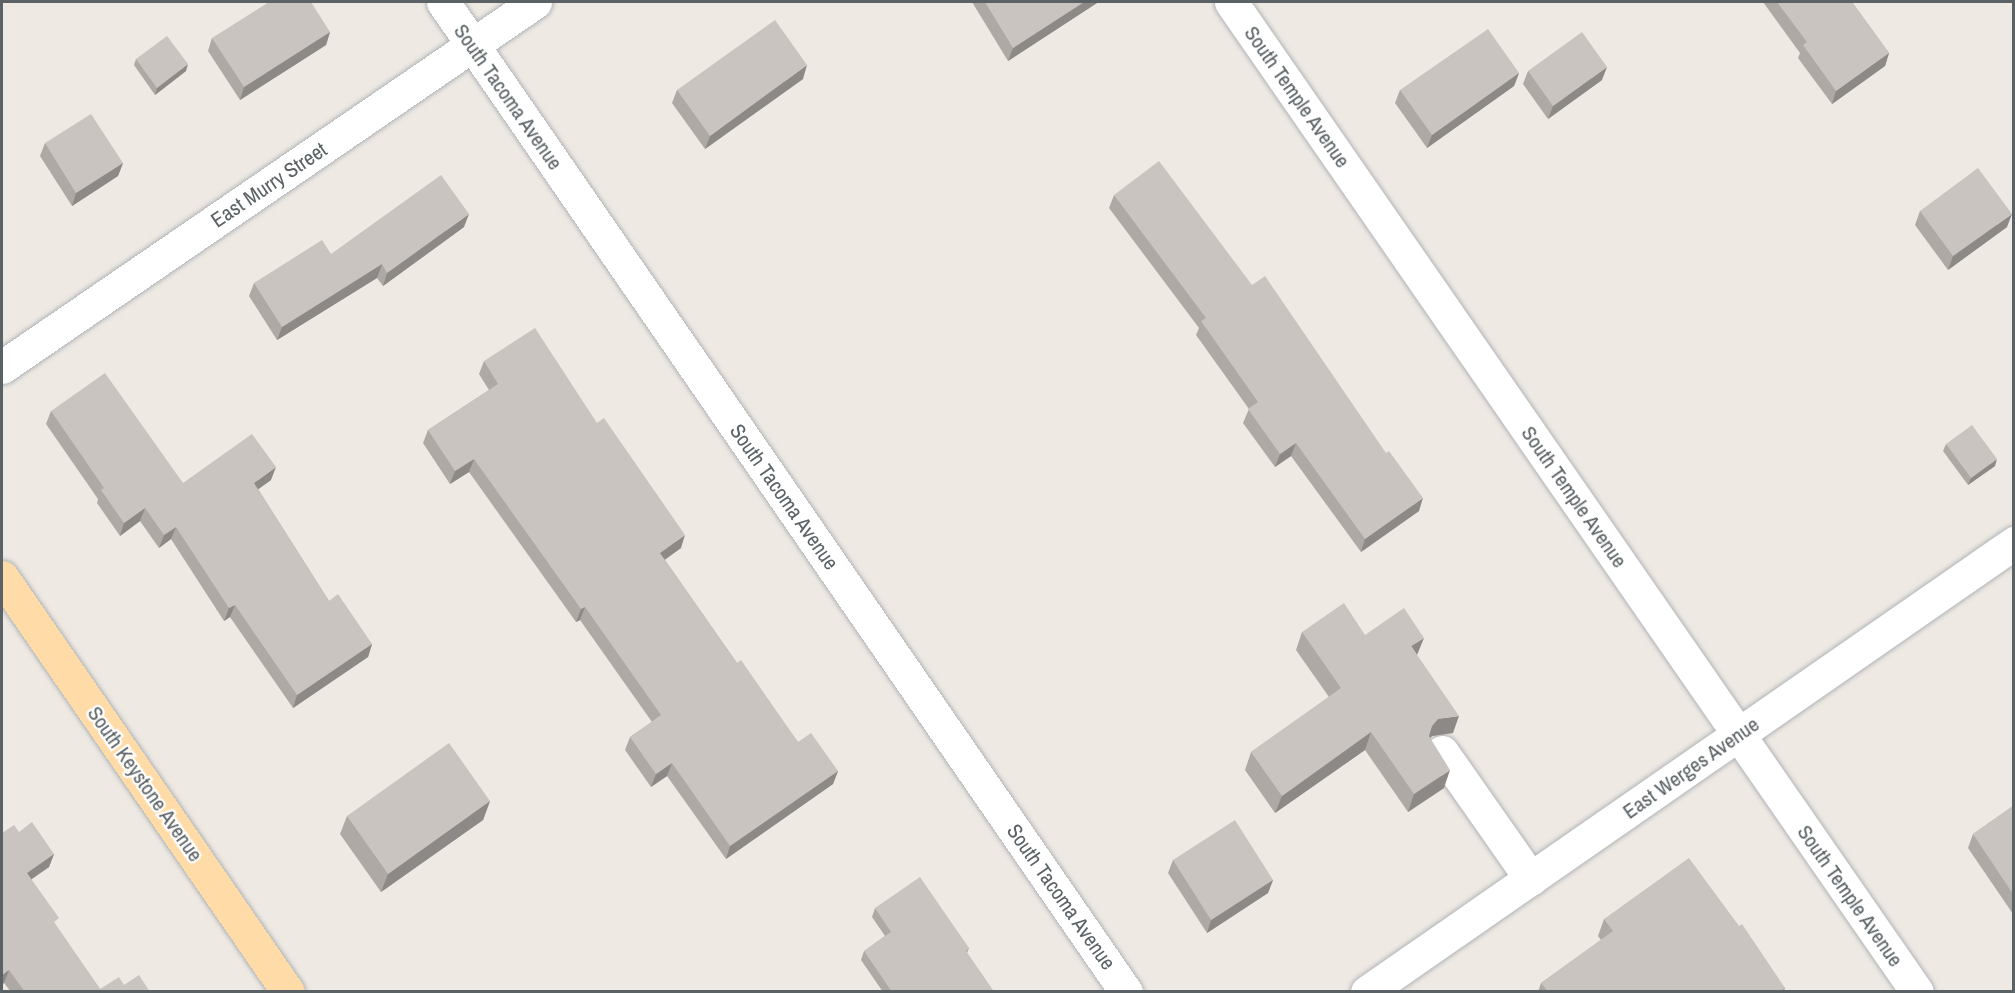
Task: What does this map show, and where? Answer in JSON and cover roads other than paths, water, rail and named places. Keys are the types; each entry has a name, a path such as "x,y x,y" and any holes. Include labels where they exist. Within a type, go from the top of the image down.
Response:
{"main road":[{"name":"South Keystone Avenue","path":"2,577 284,990"}],"street":[{"name":"South Tacoma Avenue","path":"443,2 1126,992"},
{"name":"East Murry Street","path":"2,367 535,2"},
{"name":"South Temple Avenue","path":"1231,2 1917,992"},
{"name":"East Werges Avenue","path":"1366,992 2013,543"},
{"path":"1442,752 1531,879"}]}
